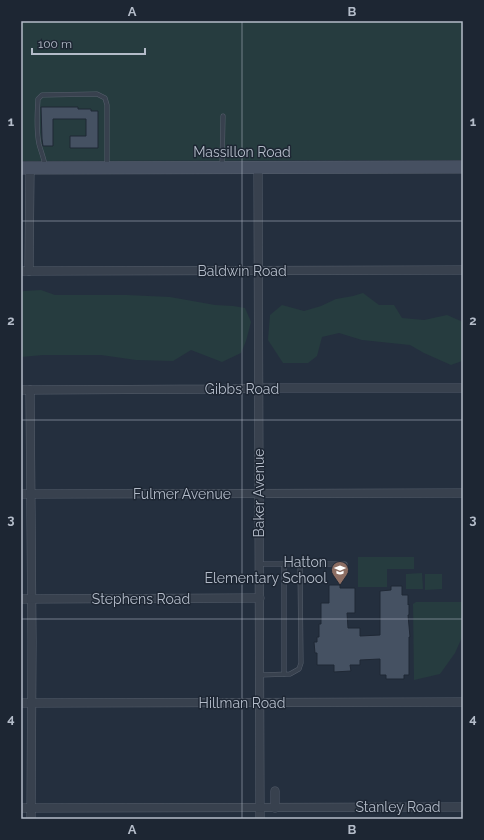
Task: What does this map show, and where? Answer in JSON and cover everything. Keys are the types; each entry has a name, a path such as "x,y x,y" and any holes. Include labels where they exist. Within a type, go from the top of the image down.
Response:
{"street":[{"name":"Massillon Road","path":"26,168 463,167"},
{"path":"25,271 26,168"},
{"name":"Baker Avenue","path":"258,168 260,819"},
{"name":"Baldwin Road","path":"25,271 463,270"},
{"name":"Gibbs Road","path":"21,390 463,388"},
{"path":"30,390 31,819"},
{"name":"Fulmer Avenue","path":"21,494 463,493"},
{"name":"Stephens Road","path":"21,599 260,598"},
{"name":"Hillman Road","path":"21,703 463,702"},
{"path":"275,791 275,808"},
{"name":"Stanley Road","path":"21,808 463,807"}],"lane":[{"path":"45,168 44,159 39,146 38,99 42,95 97,94 105,98 107,105 107,168"},
{"path":"222,167 223,116"},
{"path":"259,564 345,564"},
{"path":"284,564 284,674"},
{"path":"260,674 290,674 299,670 301,663 300,564"}],"green space":[{"path":"21,21 463,21 463,160 21,161"},
{"path":"41,290 55,295 127,295 170,297 215,305 233,306 245,308 251,322 241,353 222,362 191,350 173,361 136,360 101,355 43,355 21,357 21,292"},
{"path":"363,293 379,305 394,305 402,318 424,320 447,315 463,322 462,361 451,365 410,345 362,340 339,333 322,337 317,356 308,363 283,363 268,340 270,315 282,305 304,311 321,306 336,299"},
{"path":"358,557 414,557 414,569 387,569 387,587 358,587"},
{"path":"422,573 423,589 406,589 406,574"},
{"path":"425,574 442,574 442,589 425,590"},
{"path":"416,602 463,602 463,635 455,653 440,674 414,680 413,604"}],"building":[{"path":"41,107 78,107 78,109 91,109 91,111 98,111 98,148 70,148 70,136 86,136 86,119 53,119 53,146 43,146"},
{"path":"329,585 340,585 340,588 355,588 355,613 347,613 348,628 360,628 360,636 380,635 380,591 391,590 391,586 402,586 402,595 408,595 408,605 409,604 409,675 404,675 404,679 386,679 386,675 380,675 380,659 360,660 360,665 350,665 351,671 334,672 334,665 317,665 317,653 315,653 314,642 317,642 317,637 319,637 319,624 321,624 321,603 329,603"}],"place":[{"name":"Hatton Elementary School","path":"340,585"}]}
